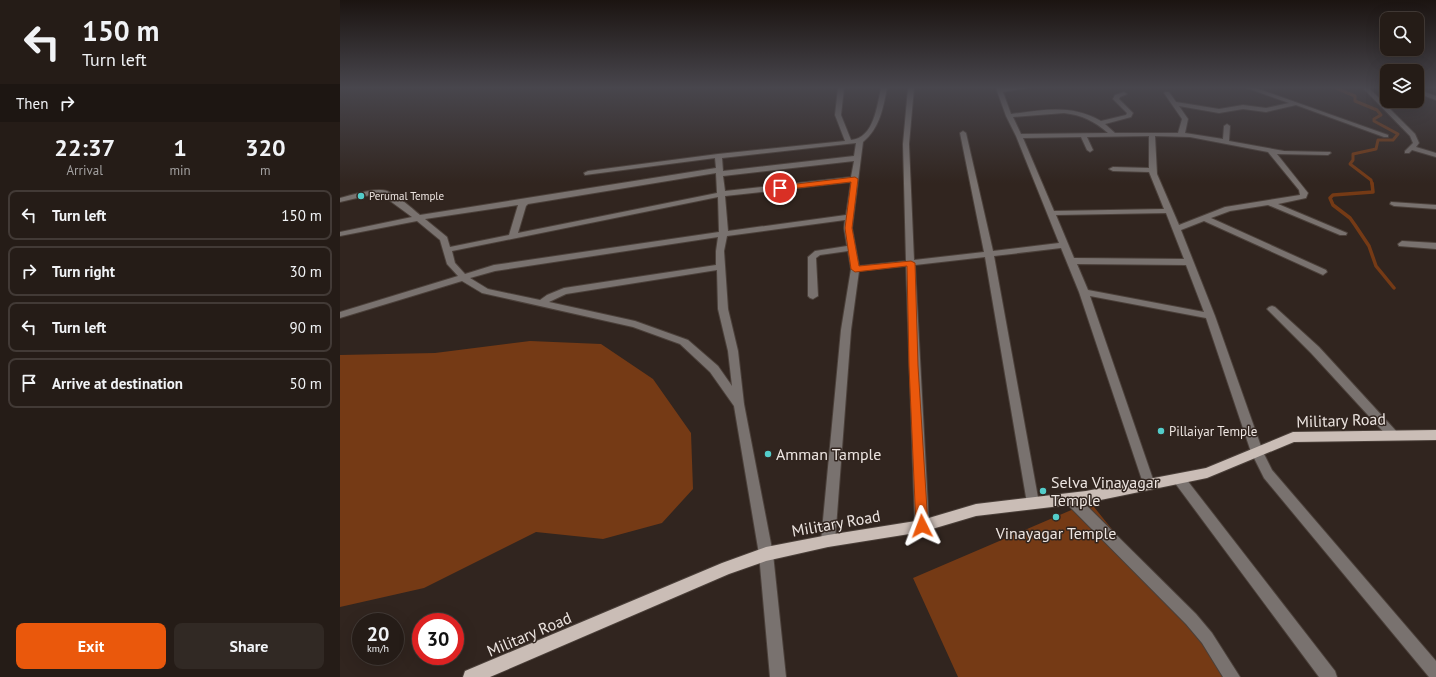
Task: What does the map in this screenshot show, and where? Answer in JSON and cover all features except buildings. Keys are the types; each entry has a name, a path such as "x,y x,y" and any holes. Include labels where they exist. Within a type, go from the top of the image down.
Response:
{"main road":[{"name":"Military Road","path":"471,677 727,568 766,554 828,541 922,526 976,510 1071,499 1179,479 1206,473 1293,437 1436,435"}],"street":[{"path":"840,120 850,142"},
{"path":"588,173 718,156 860,141 867,136 876,124 877,120"},
{"path":"908,120 906,144 914,366 922,526"},
{"path":"1010,120 1019,136 1084,292 1149,485"},
{"path":"1095,120 1102,123 1113,134"},
{"path":"1102,123 1115,120"},
{"path":"1181,134 1185,120"},
{"path":"1341,120 1386,136"},
{"path":"1398,120 1413,135 1416,143 1409,150 1436,155"},
{"path":"1226,142 1227,126"},
{"path":"963,133 989,254 1033,503"},
{"path":"1152,134 1153,174 1177,229 1188,262 1210,316 1257,452 1268,474 1436,673"},
{"path":"1019,136 1181,134 1271,151 1295,154 1328,153"},
{"path":"1083,135 1090,150"},
{"path":"828,541 846,330 855,269 848,228 860,141"},
{"path":"1177,229 1228,209 1300,198 1303,196 1304,193 1271,151"},
{"path":"718,156 723,234 720,251 723,309 733,351 739,405 766,554 778,677"},
{"path":"340,234 418,218 719,172 858,158"},
{"path":"1113,169 1153,170"},
{"path":"446,250 513,235 721,194 855,179"},
{"path":"340,200 370,193 384,193 405,207 444,239 451,264 468,282 485,291 635,324 684,342 714,369 739,405"},
{"path":"513,235 522,205 526,202"},
{"path":"1269,203 1343,233"},
{"path":"1394,204 1436,207"},
{"path":"1051,213 1168,211"},
{"path":"340,315 494,268 850,217"},
{"path":"1204,218 1323,272"},
{"path":"1402,244 1436,246"},
{"path":"855,269 1065,245"},
{"path":"813,296 812,257 818,253 852,248"},
{"path":"1071,261 1188,262"},
{"path":"542,303 550,297 564,291 721,267"},
{"path":"1084,292 1210,316"},
{"path":"1272,309 1315,350 1393,435"},
{"path":"1179,479 1329,677"},
{"path":"1071,499 1191,619 1218,654 1232,677"}],"shaded area":[{"path":"530,341 601,344 653,379 691,433 693,489 662,523 603,539 536,532 424,588 340,607 340,355 435,353"},
{"path":"1090,502 1231,677 958,677 913,578"}],"waterway":[{"path":"1372,184 1371,180 1350,164 1353,160 1353,154 1376,149 1378,140 1393,140 1398,134 1374,121 1374,120"},
{"path":"1372,183 1373,192 1333,195 1330,198 1333,205 1350,218 1355,225 1369,246 1376,266 1394,288"}],"place":[{"name":"Perumal Temple","path":"361,196"},
{"name":"Pillaiyar Temple","path":"1161,431"},
{"name":"Amman Tample","path":"768,454"},
{"name":"Selva Vinayagar Temple","path":"1043,491"},
{"name":"Vinayagar Temple","path":"1056,517"}],"route":[{"path":"780,188 855,179 848,228 855,269 911,263 914,366 922,526"}]}
